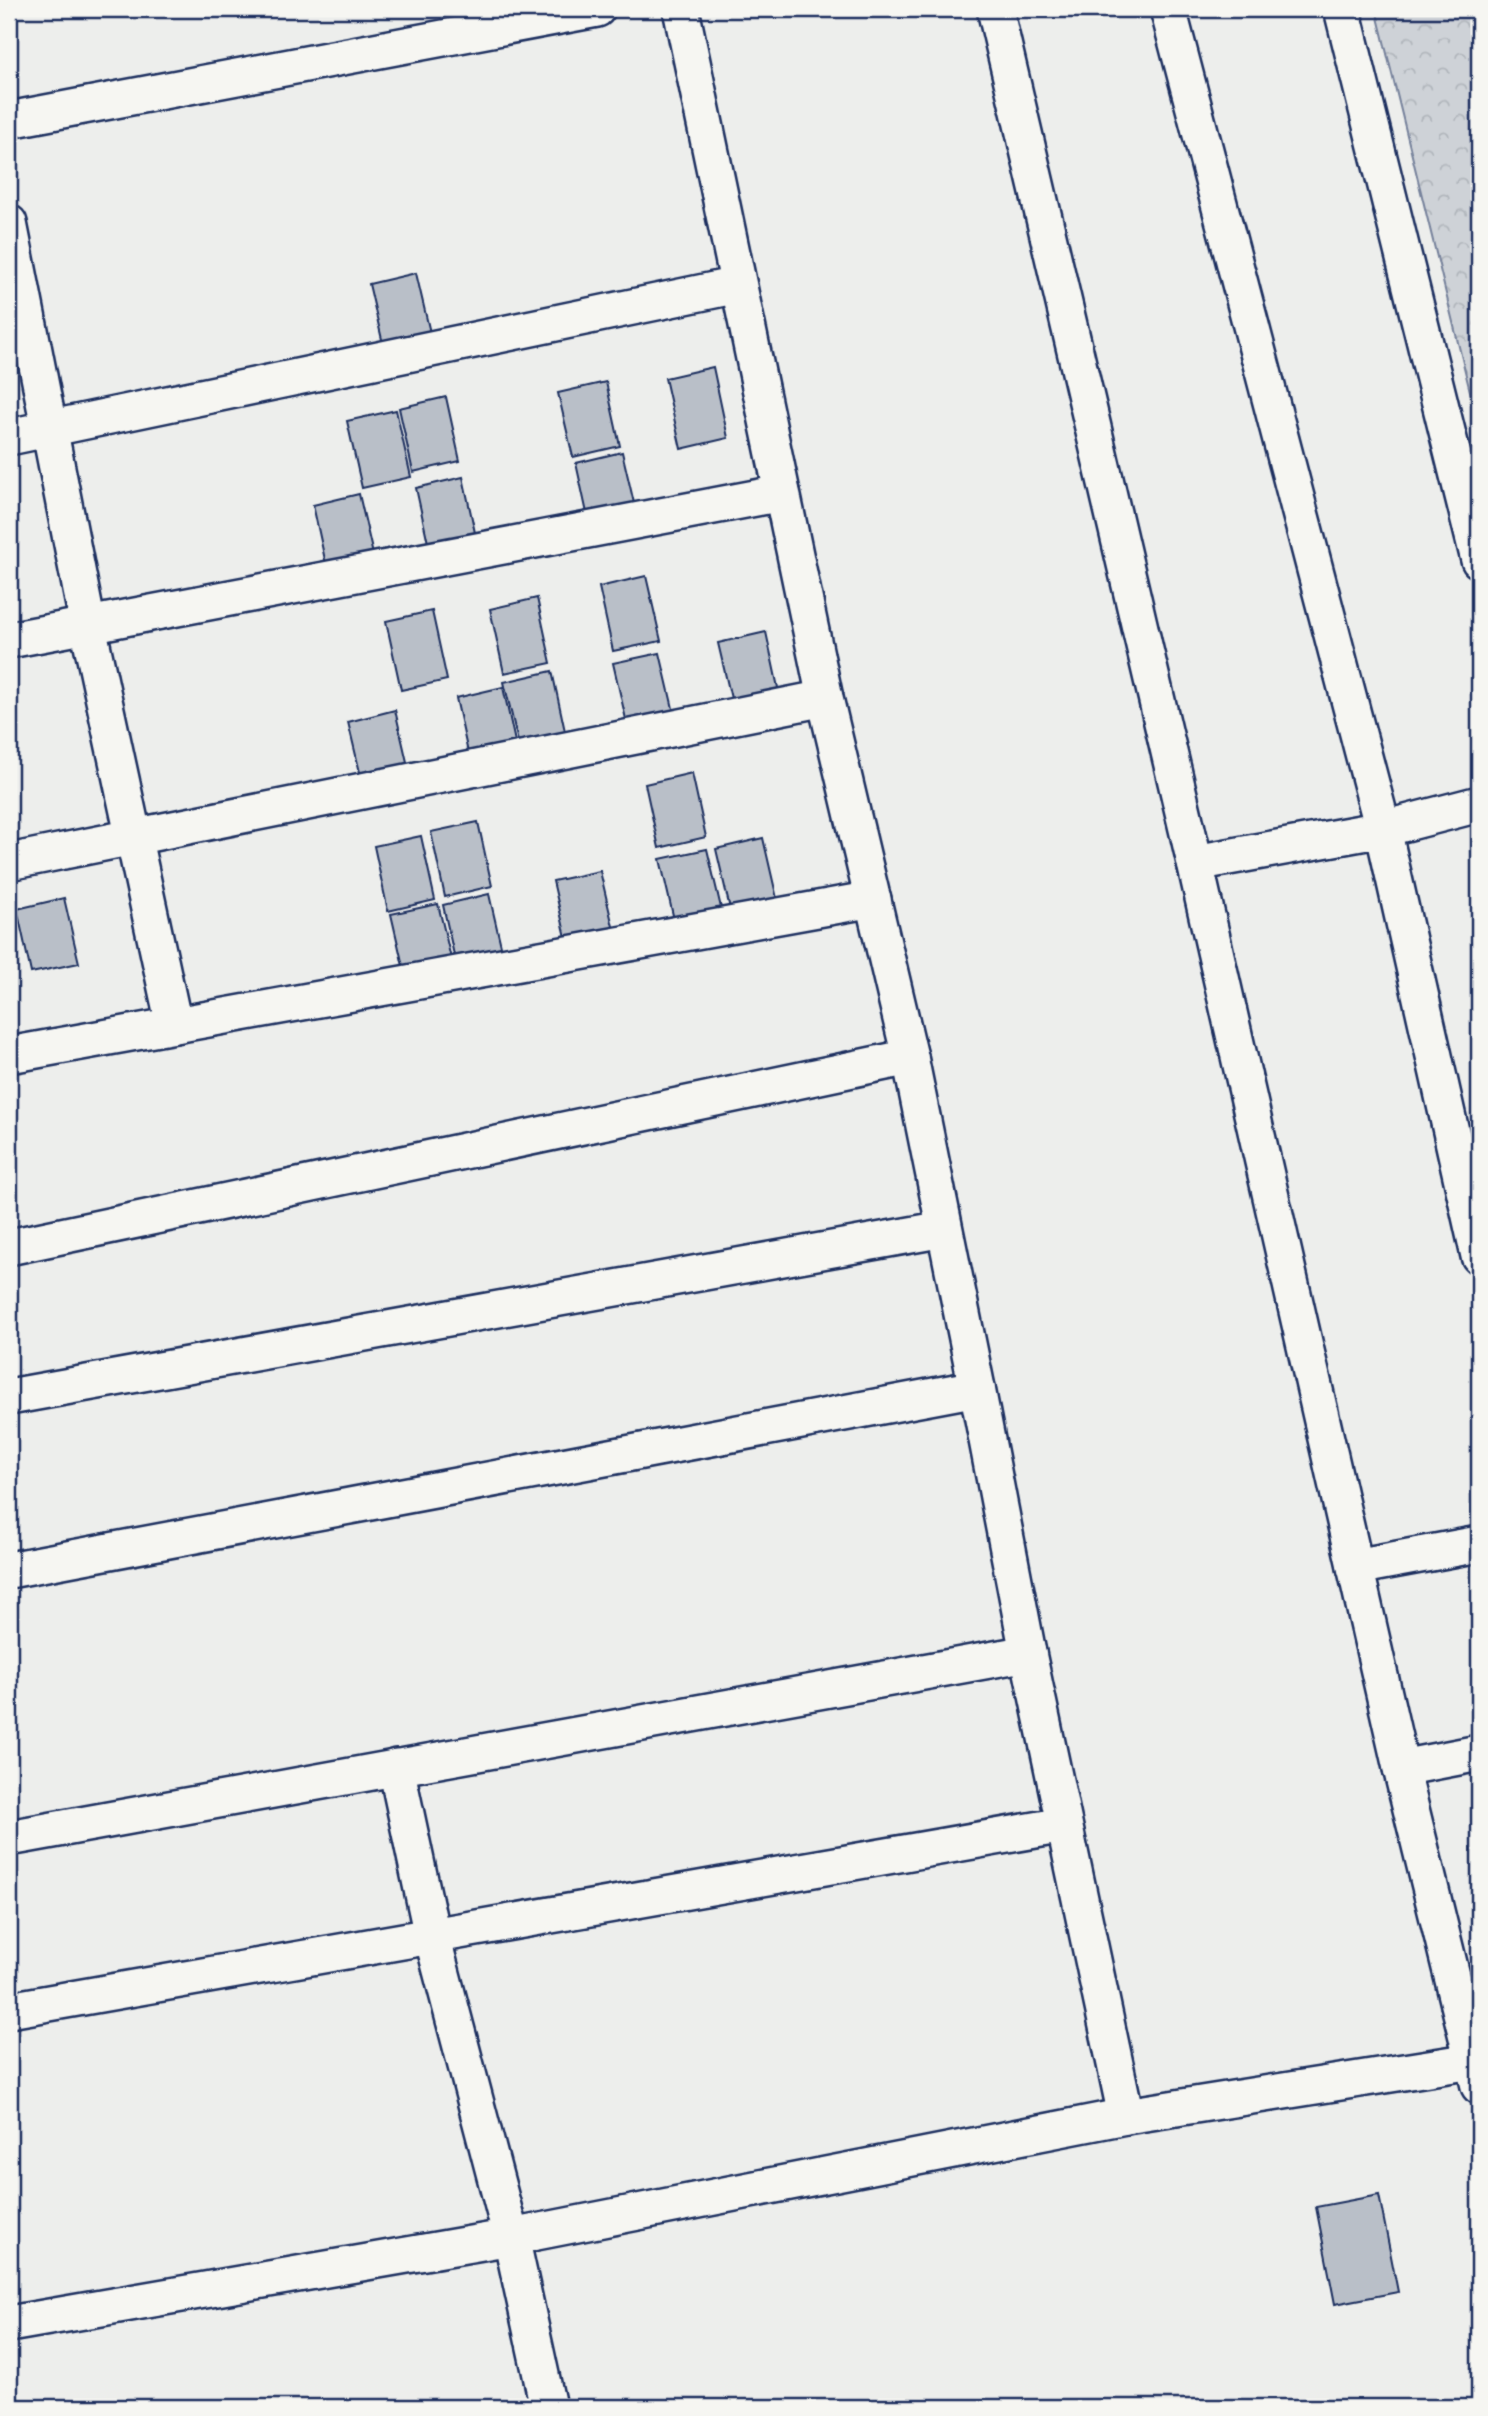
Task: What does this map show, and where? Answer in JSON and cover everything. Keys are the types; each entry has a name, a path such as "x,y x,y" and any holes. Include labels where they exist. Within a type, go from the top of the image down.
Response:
{"street":[{"path":"9,120 480,19 597,9"},
{"path":"681,9 825,698 909,1057 1028,1653 1126,2116"},
{"path":"9,2324 511,2237 1126,2116 1477,2069 1401,1768 1195,863 995,9"},
{"path":"1168,9 1383,829 1479,1256"},
{"path":"1342,9 1479,560"},
{"path":"9,223 88,626 174,1025"},
{"path":"9,437 738,285"},
{"path":"9,640 782,493"},
{"path":"9,862 825,698"},
{"path":"1195,863 1383,829 1479,804"},
{"path":"9,1055 873,898"},
{"path":"9,1247 909,1057"},
{"path":"9,1397 944,1230"},
{"path":"9,1570 977,1388"},
{"path":"1355,1567 1479,1544"},
{"path":"9,1838 1028,1653"},
{"path":"1401,1768 1479,1752"},
{"path":"396,1768 432,1936 511,2237 548,2407"},
{"path":"9,2010 1064,1825"}],"green space":[{"path":"1376,9 1479,9 1479,428"}],"building":[{"path":"416,273 431,337 384,348 369,284"},
{"path":"713,367 728,438 681,449 665,378"},
{"path":"606,382 620,446 573,457 558,393"},
{"path":"446,397 460,461 413,472 399,408"},
{"path":"396,410 411,477 362,488 347,421"},
{"path":"622,452 637,516 590,527 576,463"},
{"path":"463,477 477,542 430,552 416,488"},
{"path":"359,494 374,559 327,569 313,505"},
{"path":"646,576 661,641 613,651 599,587"},
{"path":"537,598 551,663 504,673 490,609"},
{"path":"432,611 447,680 401,690 386,621"},
{"path":"766,632 780,697 733,707 718,643"},
{"path":"660,653 675,717 628,728 613,663"},
{"path":"552,671 566,736 519,746 504,682"},
{"path":"503,687 517,751 470,762 456,698"},
{"path":"395,710 410,775 363,785 348,722"},
{"path":"692,773 706,837 659,848 645,784"},
{"path":"478,822 492,886 445,897 431,832"},
{"path":"421,836 435,900 388,911 374,846"},
{"path":"763,838 778,903 731,913 716,849"},
{"path":"707,849 722,912 675,924 660,859"},
{"path":"600,871 615,935 568,946 553,881"},
{"path":"489,894 504,959 457,969 443,905"},
{"path":"64,898 79,963 31,973 17,909"},
{"path":"438,904 453,967 406,979 391,914"},
{"path":"1379,2195 1398,2292 1335,2304 1316,2207"}]}
